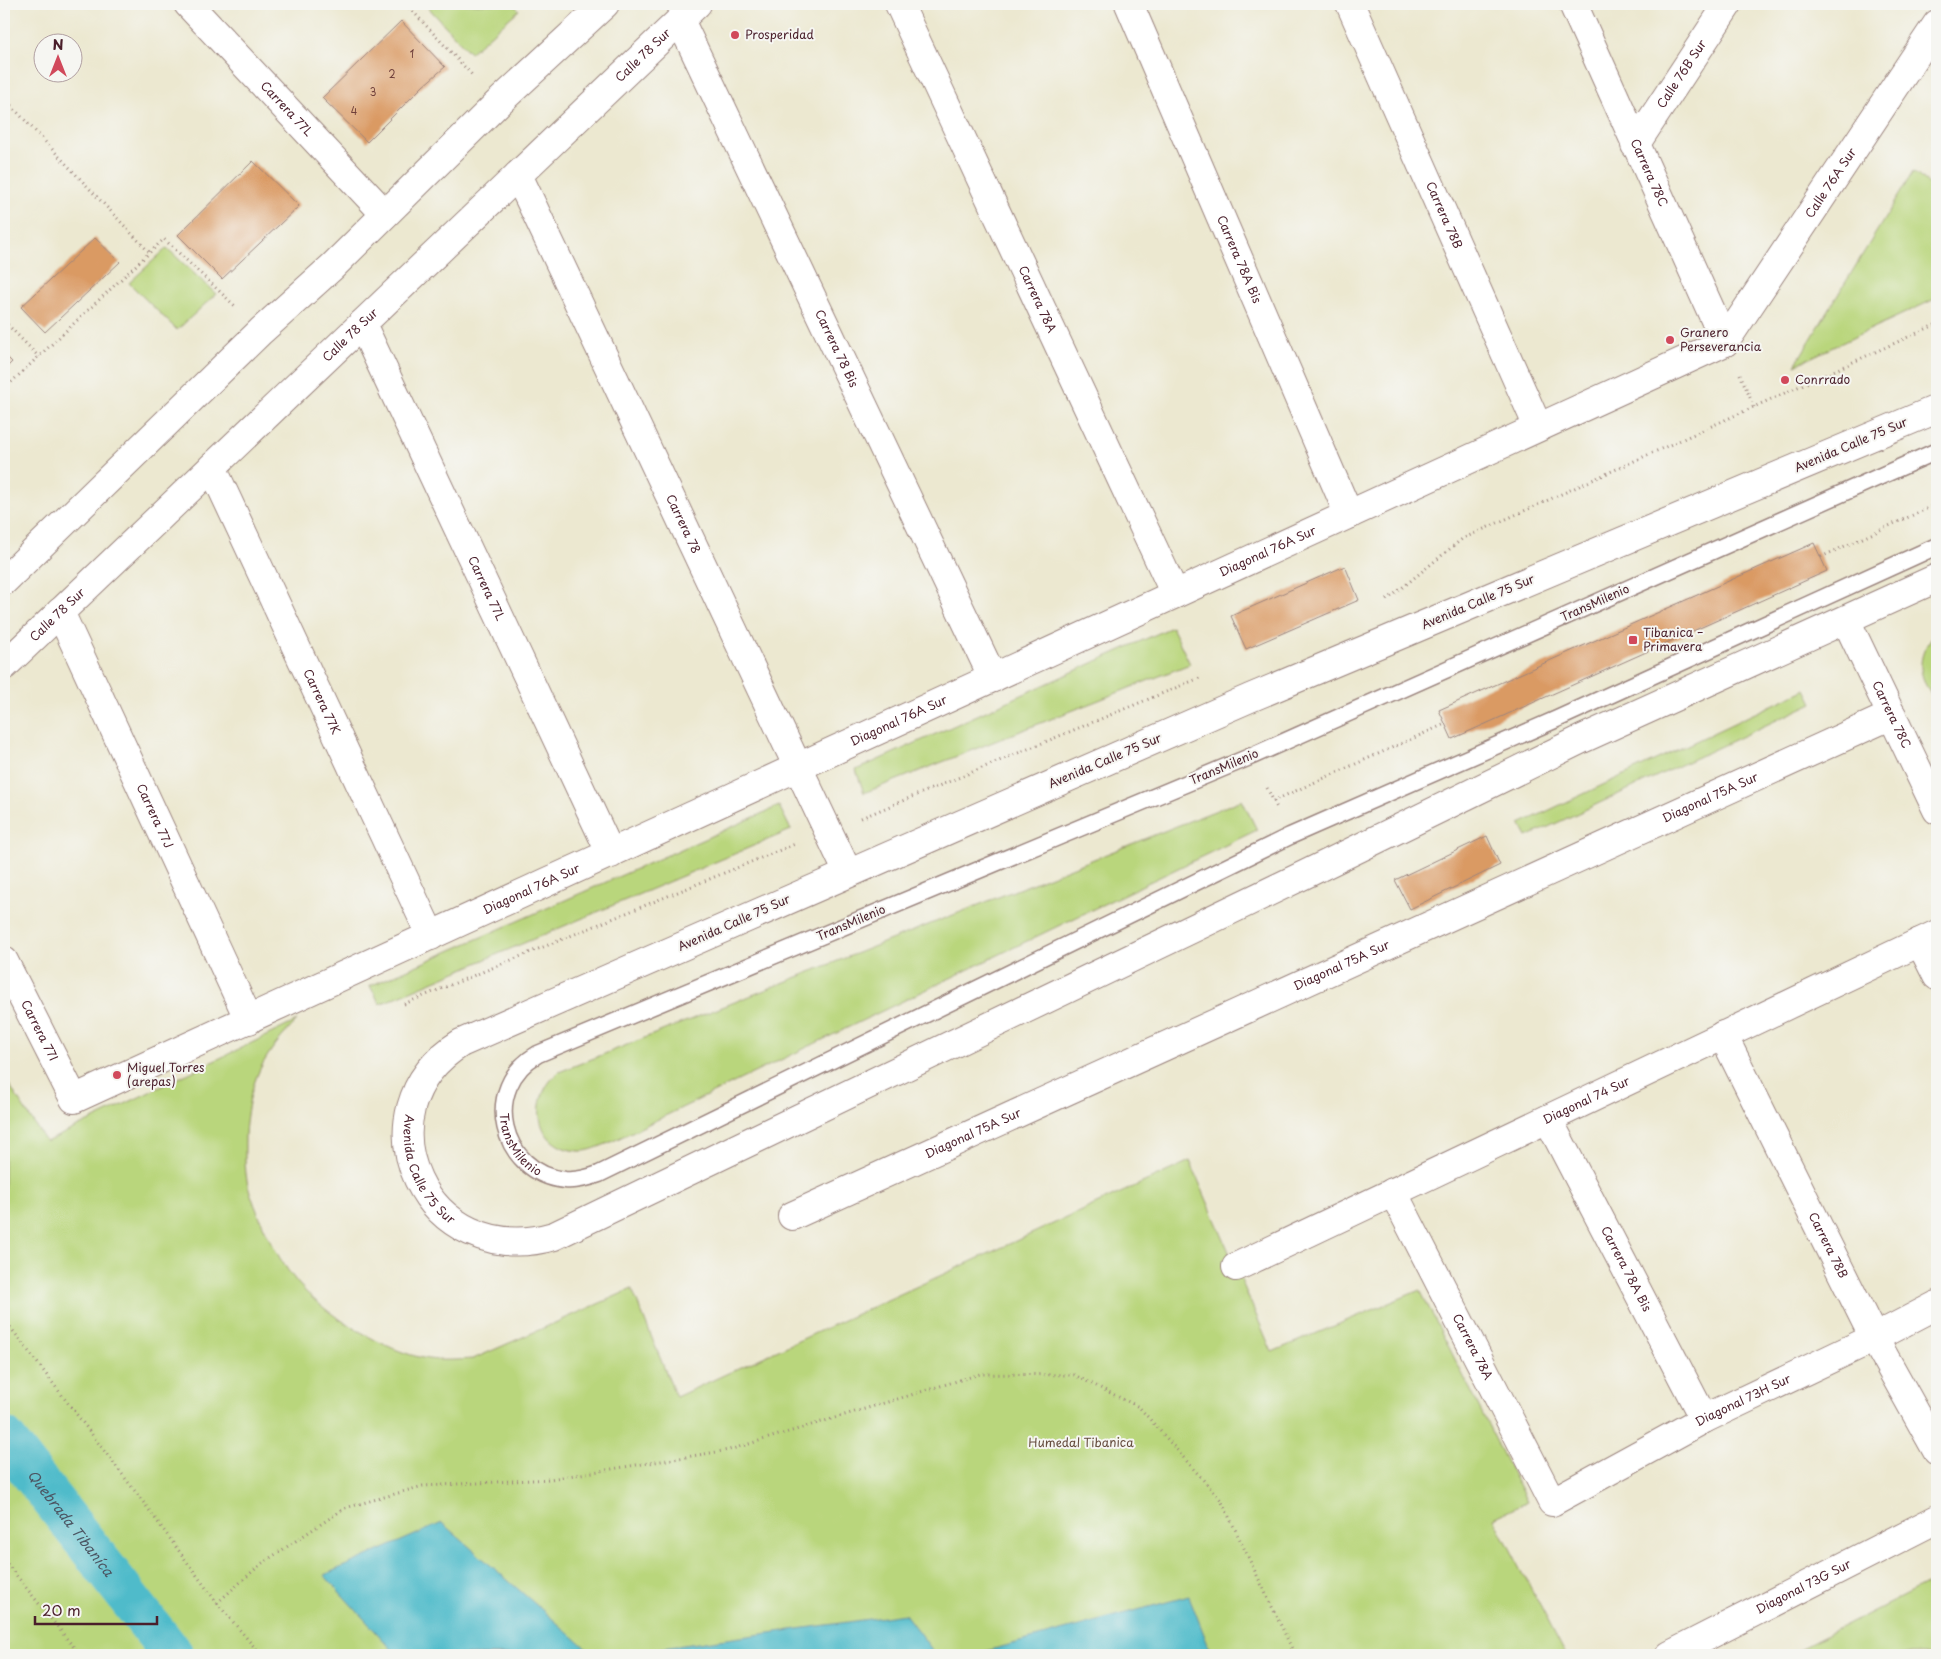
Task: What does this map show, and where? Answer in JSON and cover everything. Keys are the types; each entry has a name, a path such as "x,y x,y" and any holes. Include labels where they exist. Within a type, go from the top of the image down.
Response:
{"street":[{"name":"Carrera 77L","path":"188,4 385,214"},
{"path":"4,581 261,331 332,267 498,103 605,4"},
{"name":"Carrera 78A","path":"899,4 1175,594"},
{"name":"Carrera 78A Bis","path":"1129,4 1349,514"},
{"name":"Carrera 78B","path":"1350,4 1538,428"},
{"name":"Carrera 78C","path":"1572,4 1725,342"},
{"name":"Calle 76B Sur","path":"1635,145 1728,4"},
{"name":"Calle 78 Sur","path":"4,666 689,12"},
{"name":"Carrera 78 Bis","path":"689,12 993,678"},
{"name":"Calle 76A Sur","path":"1725,342 1937,24"},
{"name":"Carrera 78","path":"518,175 848,873"},
{"name":"Carrera 77L","path":"362,324 611,854"},
{"name":"Diagonal 76A Sur","path":"74,1100 1725,342"},
{"name":"Avenida Calle 75 Sur","path":"1937,409 1250,698 470,1038 451,1050 434,1065 418,1089 411,1110 408,1143 416,1176 425,1194 437,1209 452,1222 479,1236 512,1242 540,1240 554,1236 1308,874 1582,739 1937,578"},
{"name":"Carrera 77K","path":"212,467 431,936"},
{"name":"Carrera 77J","path":"60,612 249,1020"},
{"name":"Carrera 78C","path":"1846,620 1892,715 1928,767 1937,810"},
{"name":"Diagonal 75A Sur","path":"792,1216 1892,715"},
{"path":"1929,938 1937,976"},
{"name":"Diagonal 74 Sur","path":"1236,1268 1929,938"},
{"name":"Carrera 77I","path":"4,961 74,1100"},
{"name":"Carrera 78B","path":"1723,1035 1874,1338 1937,1452"},
{"name":"Carrera 78A Bis","path":"1548,1119 1704,1419"},
{"name":"Carrera 78A","path":"1393,1192 1552,1502"},
{"name":"Diagonal 73H Sur","path":"1552,1502 1704,1419 1874,1338 1937,1305"},
{"name":"Diagonal 73G Sur","path":"1670,1655 1937,1519"}],"lane":[{"name":"TransMilenio","path":"1937,451 1252,756 538,1054 522,1064 515,1072 506,1093 503,1114 512,1146 527,1164 536,1171 546,1175 567,1180 586,1178 599,1174 1290,836 1557,719 1937,546"}],"path":[{"path":"406,4 498,103"},
{"path":"4,98 150,253"},
{"path":"4,389 164,238 261,331"},
{"path":"4,321 39,357"},
{"path":"1382,604 1462,540 1937,324"},
{"path":"1820,557 1937,504"},
{"path":"404,1004 1203,677"},
{"path":"1274,801 1446,724"},
{"path":"1267,788 1282,818"},
{"path":"4,1318 136,1491 217,1604 261,1655"},
{"path":"217,1604 261,1564 345,1508 423,1486 550,1479 729,1450 980,1374 1074,1375 1140,1407 1221,1500 1295,1655"},
{"path":"4,1560 80,1655"}],"green space":[{"path":"425,4 513,4 519,10 470,53"},
{"path":"1913,172 1937,190 1937,298 1795,365"},
{"path":"167,248 216,294 177,330 129,283"},
{"path":"1172,627 1190,664 864,793 856,770"},
{"path":"1937,632 1937,706 1924,682 1921,665 1923,653 1929,641"},
{"path":"1806,689 1813,703 1527,837 1520,824"},
{"path":"1242,800 1257,830 609,1143 591,1150 579,1151 564,1148 553,1141 545,1132 540,1120 542,1095 549,1083 559,1072"},
{"path":"779,806 791,830 380,1004 370,986"},
{"name":"Humedal Tibanica","path":"297,1021 267,1056 257,1077 249,1102 246,1119 245,1165 248,1185 255,1205 266,1232 280,1258 297,1282 312,1298 339,1319 377,1341 393,1349 428,1359 473,1359 632,1289 676,1397 1190,1161 1272,1352 1420,1290 1527,1502 1494,1518 1566,1655 4,1655 4,1077 46,1142"},
{"path":"1937,1579 1937,1655 1788,1655"}],"water":[{"path":"442,1523 594,1655 397,1655 324,1575"},
{"path":"1189,1596 1212,1655 972,1655"},
{"path":"905,1614 936,1655 612,1655"}],"building":[{"path":"401,21 445,67 423,86 367,142 322,98"},
{"path":"253,161 299,206 222,279 178,235"},
{"path":"95,238 120,262 45,332 21,307"},
{"path":"4,354 12,362 4,370"},
{"name":"Tibanica – Primavera","path":"1814,543 1827,571 1452,739 1439,710"},
{"path":"1345,566 1359,600 1246,649 1231,616"},
{"path":"1487,836 1500,865 1410,909 1395,880"}],"waterway":[{"name":"Quebrada Tibaníca","path":"4,1438 173,1655"}],"place":[{"name":"Prosperidad","path":"735,35"},
{"name":"Granero Perseverancia","path":"1670,340"},
{"name":"Conrrado","path":"1785,380"},
{"name":"Tibanica – Primavera","path":"1633,640"},
{"name":"Miguel Torres (arepas)","path":"117,1075"}]}
